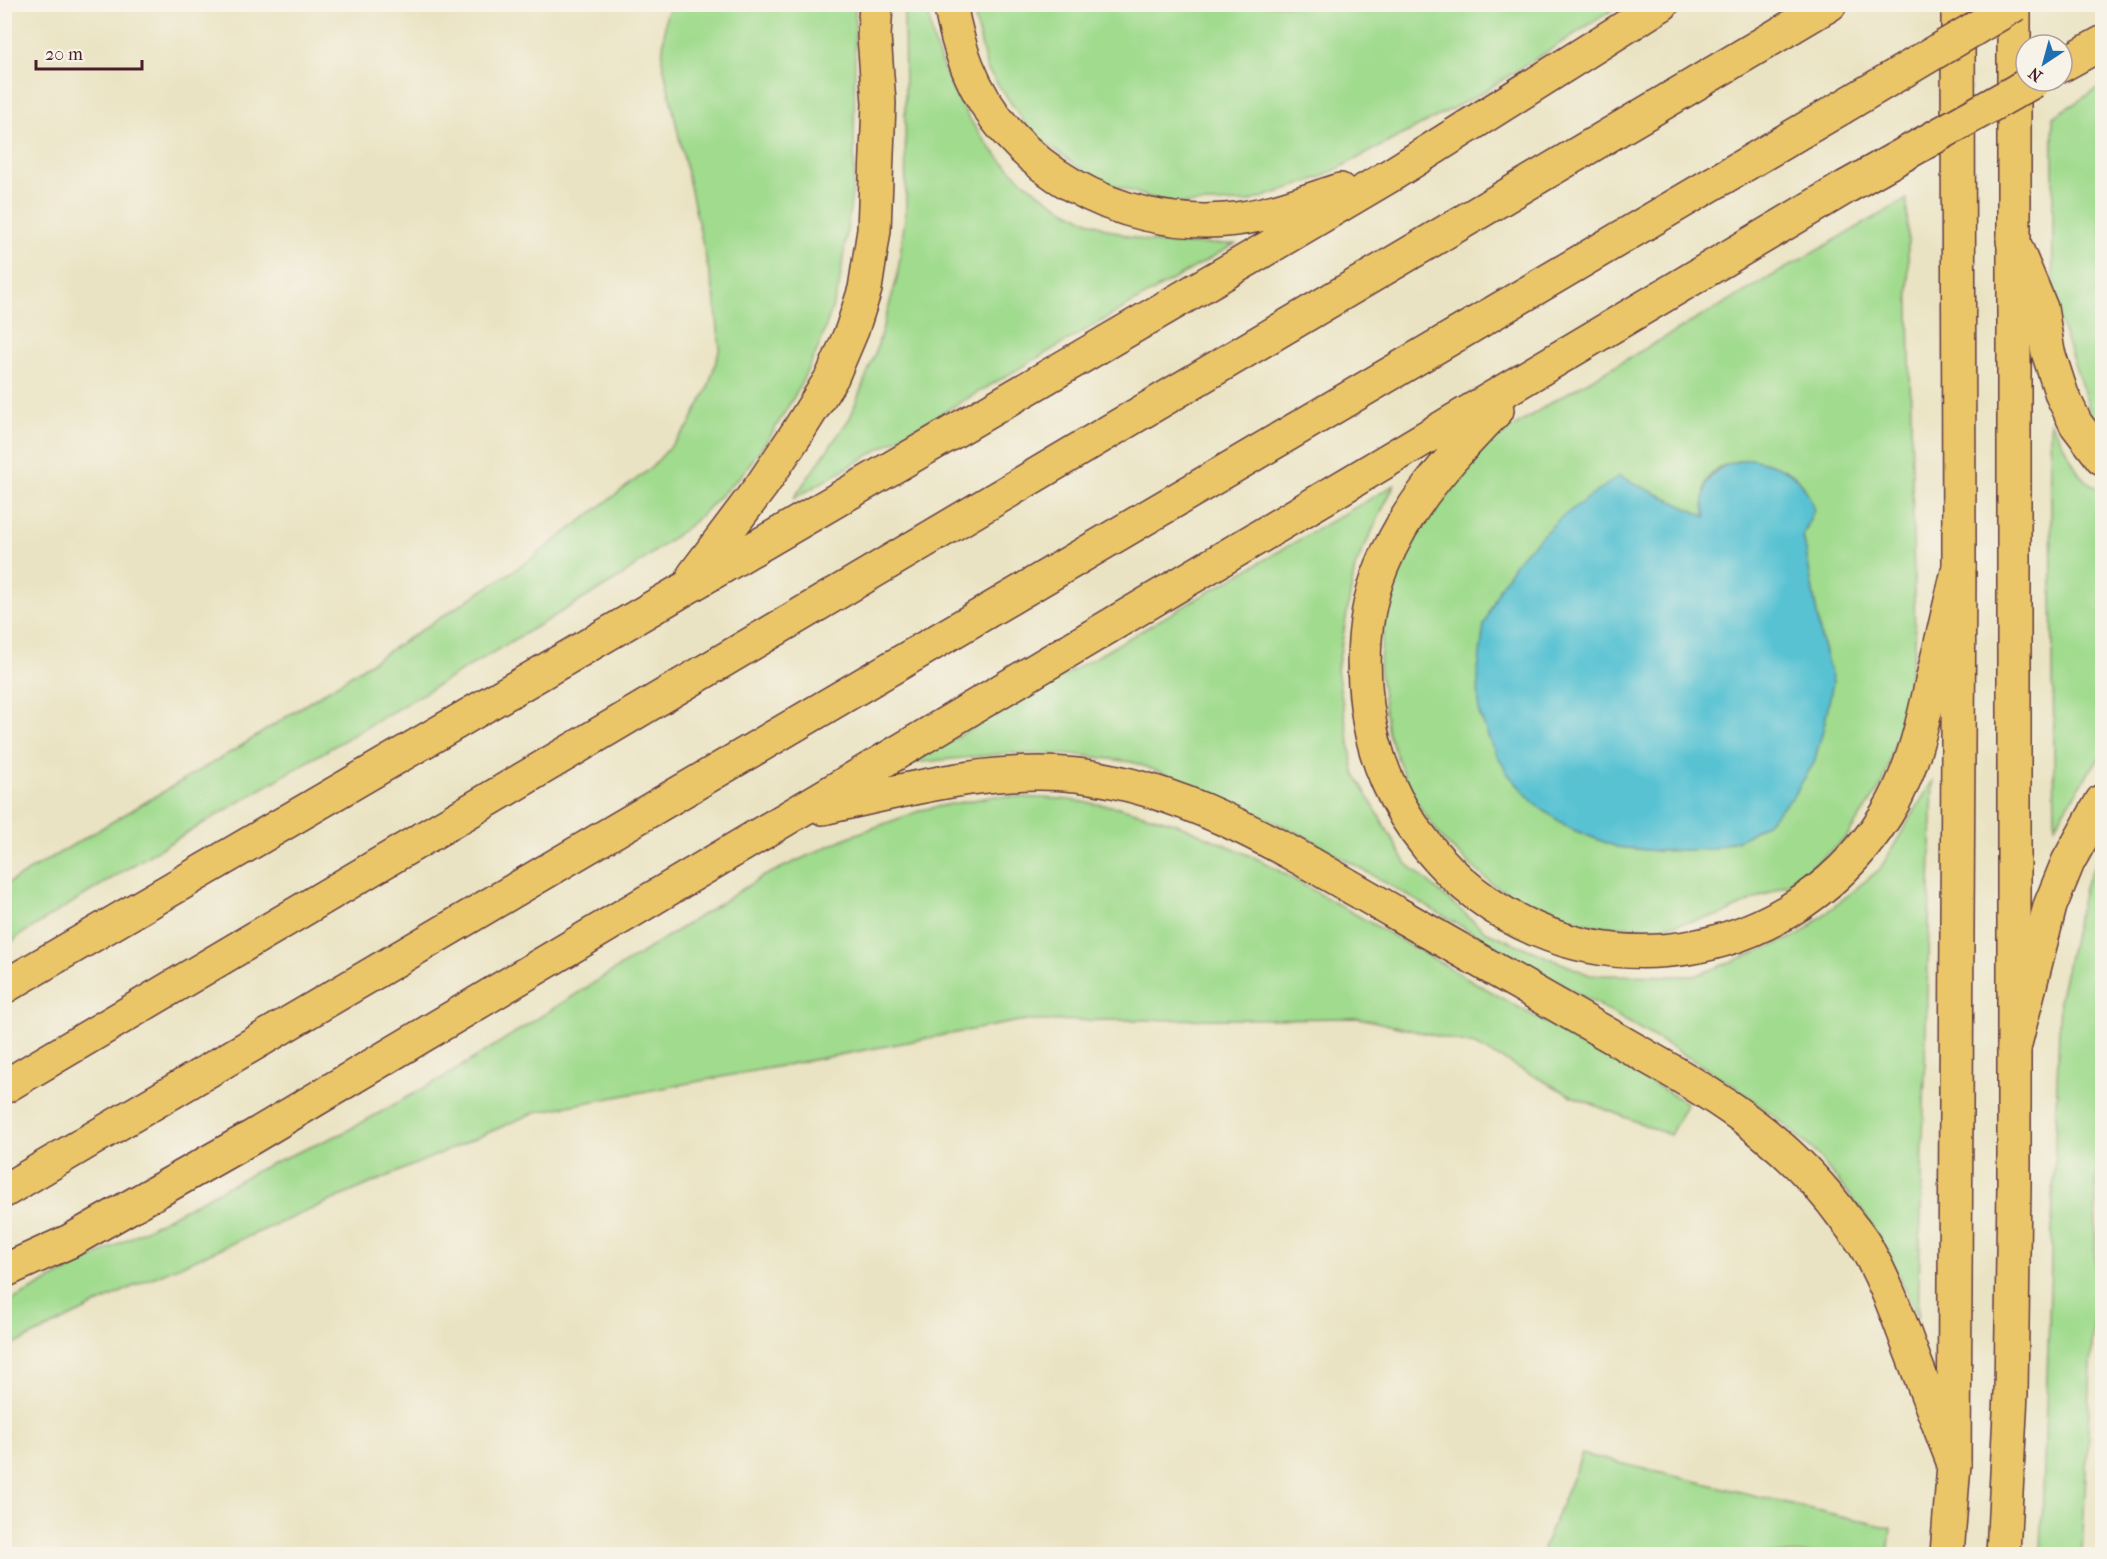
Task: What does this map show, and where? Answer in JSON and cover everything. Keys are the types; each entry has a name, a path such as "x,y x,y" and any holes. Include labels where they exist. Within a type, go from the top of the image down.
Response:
{"highway":[{"path":"684,588 762,485 797,433 832,377 852,330 865,289 874,230 879,103 874,36 876,4"},
{"path":"950,4 955,31 967,67 985,101 1007,131 1032,157 1060,178 1090,196 1123,209 1158,218 1193,222 1228,220 1270,212 1391,175"},
{"path":"4,987 1391,175 1662,4"},
{"path":"4,1087 1830,4"},
{"path":"1947,1554 1954,1464 1959,567 1958,4"},
{"path":"4,1191 2015,4"},
{"path":"2003,1554 2011,1393 2014,1048 2015,4"},
{"path":"2074,59 2103,43"},
{"path":"4,1271 70,1241 249,1139 1846,187 2014,92"},
{"path":"2013,241 2041,308 2048,352 2062,395 2076,423 2103,458"},
{"path":"1527,379 1463,445 1417,500 1397,533 1381,568 1370,606 1364,645 1364,684 1369,723 1379,761 1414,831 1439,861 1468,888 1500,911 1533,928 1565,940 1601,949 1639,952 1676,950 1713,943 1748,932 1782,916 1813,896 1842,871 1867,843 1887,813 1904,779 1920,733 1959,567"},
{"path":"798,813 964,778 1016,773 1076,775 1124,782 1166,796 1217,816 1284,849 1714,1096 1755,1124 1786,1151 1816,1180 1867,1248 1897,1314 1954,1464"},
{"path":"2014,1048 2050,906 2068,862 2103,801"}],"green space":[{"path":"672,5 855,5 854,180 839,287 820,344 798,390 771,435 743,473 694,522 619,578 151,854 20,935 5,948 5,885 241,746 527,562 651,468 688,427 708,388 720,348 715,299 662,60 666,16"},
{"path":"904,5 927,5 936,49 960,103 992,150 1033,189 1084,219 1132,237 1171,244 1235,244 793,499 850,418 876,351 897,278 906,211"},
{"path":"972,5 1620,5 1482,93 1322,177 1249,202 1170,204 1095,179 1032,133 987,69"},
{"path":"2102,86 2102,428 2092,416 2053,302 2053,117"},
{"path":"1907,199 1915,646 1902,718 1883,783 1846,838 1796,880 1721,915 1661,927 1596,926 1543,911 1493,885 1443,840 1412,796 1388,734 1379,667 1388,591 1414,535 1443,488 1494,440 1550,403","holes":["1751,459 1782,468 1799,480 1808,497 1809,519 1803,535 1821,638 1833,682 1765,824 1743,838 1711,849 1658,851 1617,847 1571,829 1536,805 1508,774 1492,745 1479,713 1619,476 1706,517 1705,488 1711,474 1723,466"]},
{"path":"2050,421 2080,475 2102,493 2102,755 2055,826"},
{"path":"1394,485 1355,567 1337,670 1354,772 1406,863 1485,931 1590,975 1695,976 1799,935 1880,869 1933,780 1918,1318 1893,1263 1865,1215 1814,1151 1783,1123 1732,1084 1668,1045 1304,836 1184,781 1132,762 1081,755 1012,753 912,763"},
{"path":"995,796 1062,799 1118,807 1175,823 1260,860 1687,1103 1670,1135 1574,1097 1475,1045 1359,1018 1019,1021 536,1112 136,1285 5,1349 5,1304 268,1165 343,1133 451,1073 762,877 848,837 925,809"},
{"path":"2102,852 2102,1110 2096,1185 2095,1286 2082,1554 2041,1554 2060,997 2085,884"},
{"path":"1582,1454 1891,1528 1888,1554 1541,1554"}],"water":[{"path":"1751,459 1774,465 1792,474 1804,488 1814,510 1803,535 1821,638 1833,682 1814,763 1792,798 1765,824 1743,838 1711,849 1658,851 1617,847 1571,829 1536,805 1508,774 1492,746 1479,713 1478,670 1484,625 1500,587 1519,558 1560,518 1619,476 1706,517 1705,488 1713,474 1726,465"}]}
